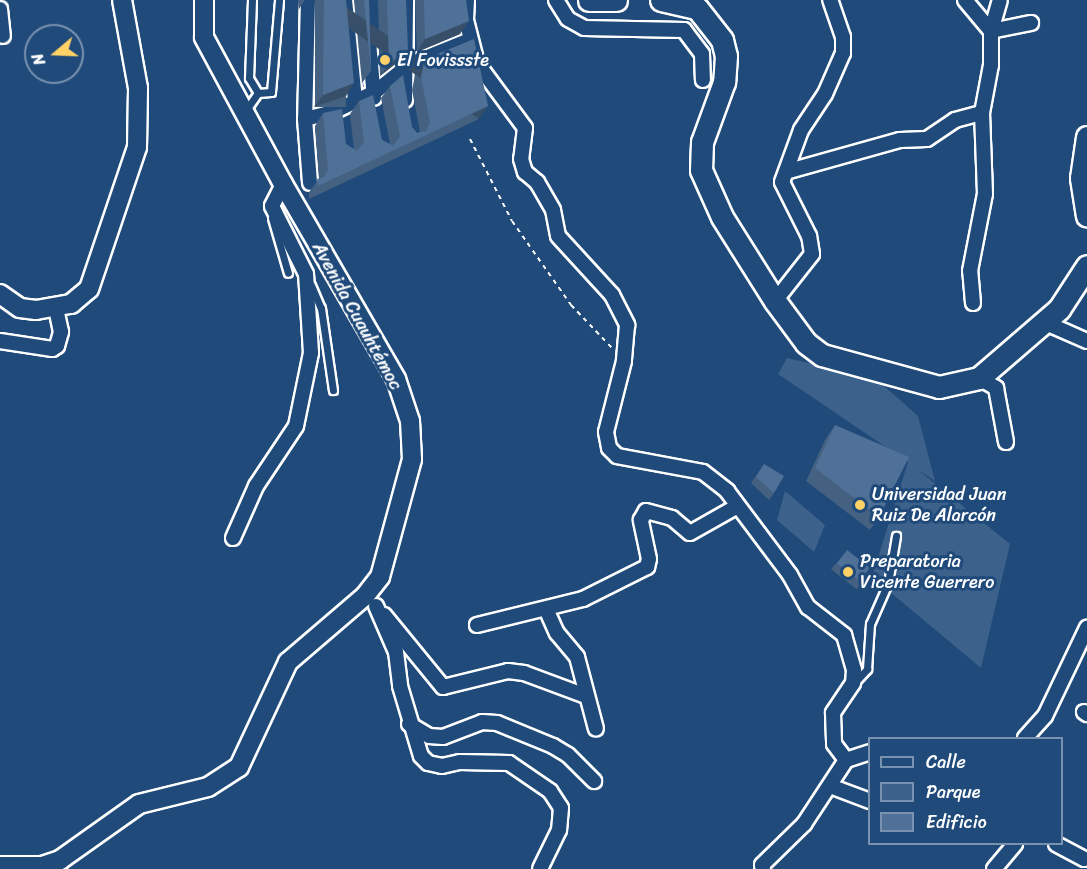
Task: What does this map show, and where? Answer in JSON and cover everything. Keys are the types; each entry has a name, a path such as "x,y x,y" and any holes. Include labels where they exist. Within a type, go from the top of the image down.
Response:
{"main road":[{"path":"0,294 20,308 56,308 79,300 89,289 137,147 138,88 122,0"},
{"name":"Avenida Cuauhtémoc","path":"0,866 42,866 60,860 139,804 208,787 228,777 249,752 274,687 288,662 371,601 390,552 412,459 410,420 396,379 283,184 204,37 204,0"},
{"path":"589,0 616,0"},
{"path":"661,0 697,8 722,40 726,56 724,82 702,142 701,170 722,217 775,301 806,343 845,363 939,387 979,378 1046,322 1069,299 1087,266"},
{"path":"1087,137 1082,178 1087,216"}],"street":[{"path":"308,0 305,119 310,183"},
{"path":"406,0 408,65 403,90 409,117"},
{"path":"467,0 470,40 477,63 522,119 525,128 520,159 525,172 537,182 553,210 558,236 599,278 621,308 627,326 624,361 608,423 609,448 617,456 703,472 727,491 736,507 790,575 808,607 844,635 854,660 853,683 833,713 831,729 834,744 846,760"},
{"path":"556,0 568,19 584,28 684,30 702,54 702,80"},
{"path":"789,171 801,130 825,94 843,53 843,37 830,0"},
{"path":"964,0 991,31"},
{"path":"973,303 970,271 985,194 982,113 991,65 991,31 1000,0"},
{"path":"349,2 355,100"},
{"path":"0,9 3,36"},
{"path":"368,22 375,92 375,117"},
{"path":"991,31 1031,24"},
{"path":"305,119 341,114 355,100 375,92 408,65 470,40"},
{"path":"775,301 813,254 809,236 783,189 783,175 789,171 900,140 927,139 956,120 982,113"},
{"path":"233,538 256,486 296,426 310,353 306,274 272,206 283,184"},
{"path":"0,341 52,349 57,346 61,332 56,308"},
{"path":"1046,322 1087,341"},
{"path":"979,378 996,388 1006,442"},
{"path":"477,625 547,611 583,599 647,567 649,559 641,520 646,511 672,518 690,533 736,507"},
{"path":"371,601 405,637 443,687 508,671 525,673 586,696"},
{"path":"371,601 396,652 409,724 421,756 428,763 442,766 460,762 509,763 550,791 561,808 561,819 540,869"},
{"path":"547,611 557,633 577,657 597,729"},
{"path":"1028,737 1045,716 1087,628"},
{"path":"409,724 429,736 443,737 482,722 497,723 568,755 594,781"},
{"path":"763,869 762,865 804,824 846,760 868,753"},
{"path":"830,786 868,800"},
{"path":"994,869 1013,845"},
{"path":"1059,845 1082,861"}],"lane":[{"path":"252,0 249,78 258,93"},
{"path":"244,112 258,93 271,92 279,0"},
{"path":"272,206 288,273"},
{"path":"306,274 321,308 333,390"},
{"path":"853,683 867,669 870,624 888,583 896,536"}],"path":[{"path":"470,140 512,221 571,305 624,361"}],"green space":[{"path":"787,358 875,378 918,416 935,481 917,469 1010,544 981,668 872,577 908,462 778,374"},
{"path":"785,491 825,525 814,552 777,520"}],"building":[{"path":"324,0 346,0 354,83 323,95"},
{"path":"364,0 369,0 371,71"},
{"path":"387,0 406,0 408,49 389,64"},
{"path":"424,0 466,0 469,21 425,39"},
{"path":"474,39 488,106 318,186 317,179 324,177 328,170 323,113 342,109 346,144 357,151 364,142 359,101 373,95 382,140 393,146 400,136 390,86 403,75 412,127 417,133 426,131 430,123 421,77 425,59"},
{"name":"Universidad Juan Ruiz De Alarcón","path":"835,425 909,457 879,517 815,468"},
{"path":"764,464 784,476 774,493 756,477"},
{"path":"847,550 870,568 859,581 837,563"}],"place":[{"name":"El Fovissste","path":"385,60"},
{"name":"Universidad Juan Ruiz De Alarcón","path":"860,505"},
{"name":"Preparatoria Vicente Guerrero","path":"848,572"}]}
